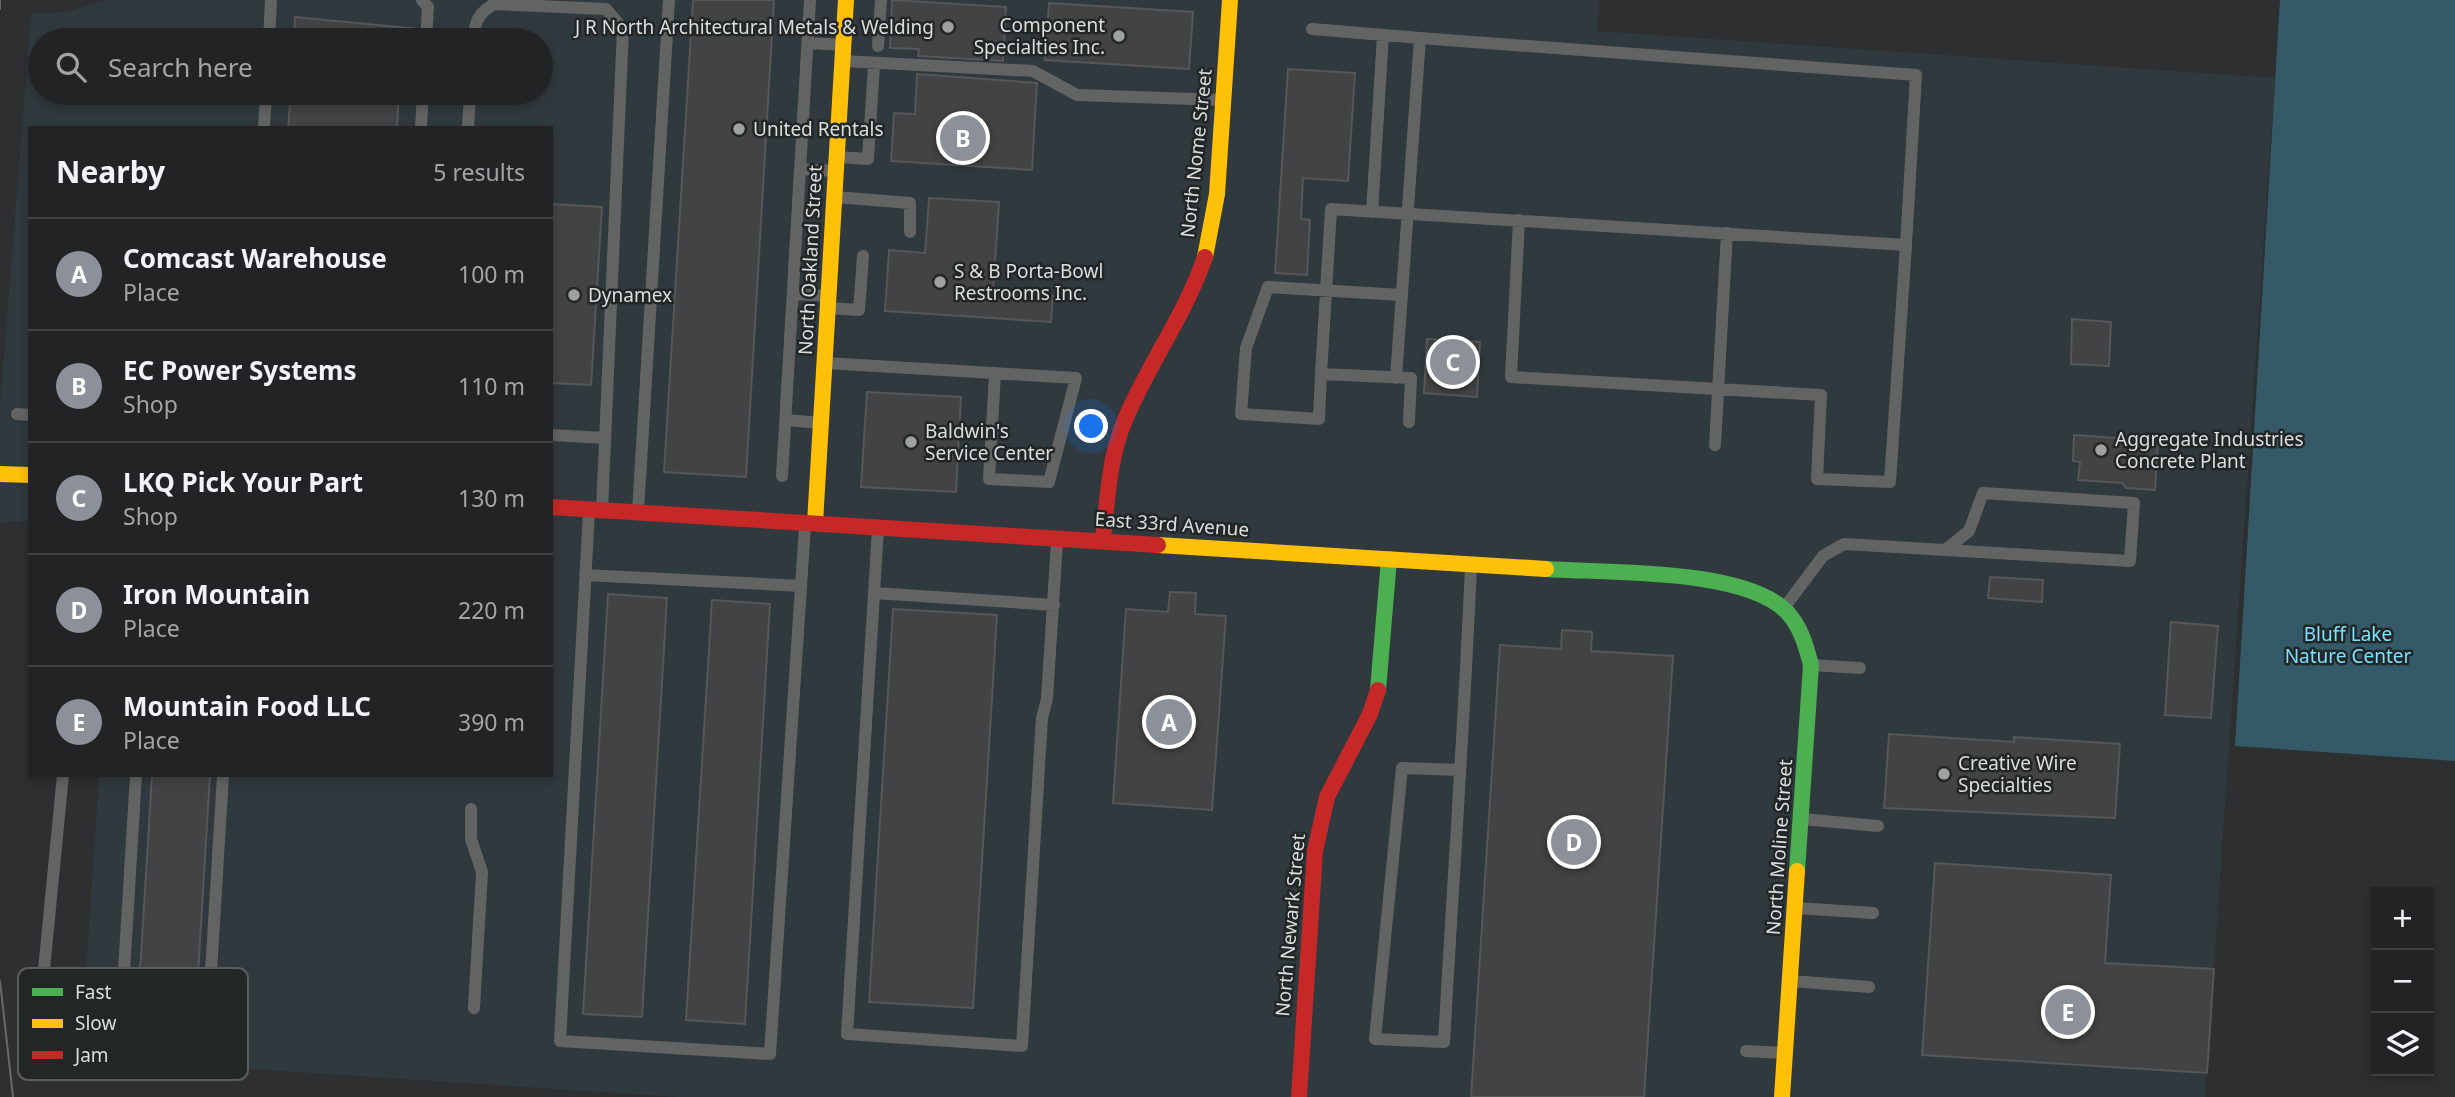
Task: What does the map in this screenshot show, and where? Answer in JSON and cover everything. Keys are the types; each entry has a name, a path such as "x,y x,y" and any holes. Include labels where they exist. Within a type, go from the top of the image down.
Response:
{"street":[{"name":"North Oakland Street","path":"810,522 821,423 846,0"},
{"name":"North Nome Street","path":"1103,541 1109,481 1124,421 1192,295 1208,248 1217,194 1230,0"},
{"path":"0,474 28,475"},
{"name":"East 33rd Avenue","path":"553,507 1720,582 1759,592 1784,608"},
{"name":"North Newark Street","path":"1299,1097 1317,842 1327,797 1370,713 1379,688 1389,559"},
{"name":"North Moline Street","path":"1782,1097 1811,665 1802,630 1784,608"}],"lane":[{"path":"270,28 271,0"},
{"path":"422,0 428,8 427,28"},
{"path":"638,512 668,0"},
{"path":"782,477 810,0"},
{"path":"878,46 881,0"},
{"path":"475,28 482,11 494,4 606,9 617,18 622,29 604,438 585,575 560,1041 770,1054 801,586 810,522"},
{"path":"1312,29 1916,75 1890,482 1817,479 1821,395 1511,377 1519,220"},
{"path":"1372,212 1383,35"},
{"path":"1396,378 1420,38"},
{"path":"808,43 874,65 1033,71 1077,95 1223,100"},
{"path":"800,169 868,159 874,65"},
{"path":"264,126 265,105"},
{"path":"421,126 422,105"},
{"path":"468,126 469,105"},
{"path":"835,197 910,203 910,232"},
{"path":"1402,295 1325,290 1268,287 1246,348 1241,414 1319,419 1325,290 1331,209 1906,245"},
{"path":"1715,444 1727,233"},
{"path":"793,294 859,310 863,256"},
{"path":"825,363 995,373 1076,378 1049,482 989,479 995,373"},
{"path":"1321,374 1411,378 1409,422"},
{"path":"786,421 821,423"},
{"path":"553,435 604,438"},
{"path":"1784,608 1823,556 1844,544 2130,561 2134,503 1983,493 1969,531 1945,550"},
{"path":"878,526 847,1034 995,1045 1022,1046 1042,718 1047,699 1057,538"},
{"path":"1460,770 1402,768 1375,1039 1444,1042 1460,770 1471,565"},
{"path":"585,575 801,586"},
{"path":"874,593 1054,605"},
{"path":"1811,665 1860,668"},
{"path":"44,968 63,777"},
{"path":"124,968 136,777"},
{"path":"211,968 223,777"},
{"path":"471,809 471,839 482,872 474,1008"},
{"path":"1802,819 1878,826"},
{"path":"1796,908 1873,913"},
{"path":"1790,981 1869,987"},
{"path":"1746,1051 1785,1053"}],"shaded area":[{"path":"105,0 1599,0 1598,31 2275,78 2205,1097 678,1097 248,1069 248,968 86,968 99,777 553,777 553,126 28,126 28,520 0,523 0,405 28,52 28,105 553,105 553,28 30,28 31,14 65,12"}],"green space":[{"name":"Bluff Lake Nature Center","path":"2280,0 2455,0 2455,761 2235,746"}],"building":[{"path":"693,0 774,0 746,477 664,472"},
{"name":"J R North Architectural Metals & Welding","path":"892,0 1006,7 1003,61 918,56 919,49 890,48"},
{"name":"Component Specialties Inc.","path":"1049,3 1193,12 1189,69 1045,60"},
{"path":"295,17 408,28 295,28"},
{"path":"1288,69 1355,73 1348,181 1303,178 1301,219 1310,220 1307,275 1275,273"},
{"path":"917,74 1037,83 1032,170 891,161 894,113 915,114"},
{"path":"290,105 398,105 397,126 288,126"},
{"name":"S & B Porta-Bowl Restrooms Inc.","path":"929,198 999,202 993,293 1053,296 1051,322 885,311 889,250 925,253"},
{"name":"Dynamex","path":"553,204 602,207 591,385 553,383"},
{"path":"2072,319 2111,322 2109,366 2071,364"},
{"path":"1427,339 1480,342 1477,397 1424,393"},
{"name":"Baldwin's Service Center","path":"867,392 961,397 956,492 861,487"},
{"path":"2074,435 2158,441 2155,490 2126,488 2122,483 2078,480 2080,462 2073,461"},
{"path":"1990,577 2043,580 2042,602 1988,598"},
{"path":"1170,592 1196,593 1195,614 1226,616 1212,810 1113,803 1126,609 1168,612"},
{"path":"608,594 667,598 642,1017 583,1014"},
{"path":"712,600 770,604 745,1024 686,1020"},
{"path":"893,609 997,615 973,1008 869,1002"},
{"path":"2171,622 2218,626 2211,718 2165,715"},
{"path":"1562,630 1592,632 1591,651 1673,656 1644,1097 1471,1097 1500,645 1561,649"},
{"path":"1889,734 2014,742 2014,737 2120,744 2115,818 1884,808"},
{"path":"152,777 210,777 198,968 140,968"},
{"path":"1935,863 2111,875 2105,963 2214,969 2207,1073 1922,1055"}],"tram line":[{"path":"0,0 0,9"},
{"path":"0,981 13,1097"}],"traffic: fast":[{"path":"1378,690 1389,559"},
{"path":"1546,569 1638,573 1708,580 1740,587 1767,598 1792,618 1802,637 1811,665 1797,871"}],"traffic: slow":[{"path":"815,523 846,0"},
{"path":"1205,257 1217,194 1230,0"},
{"path":"0,474 28,475"},
{"path":"1158,545 1546,569"},
{"path":"1782,1097 1797,871"}],"traffic: jam":[{"path":"1103,541 1115,449 1125,420 1187,299 1205,257"},
{"path":"553,507 1158,545"},
{"path":"1299,1097 1315,851 1327,797 1370,714 1378,690"}],"place":[{"name":"J R North Architectural Metals & Welding","path":"948,27"},
{"name":"Component Specialties Inc.","path":"1119,36"},
{"name":"United Rentals","path":"739,129"},
{"name":"EC Power Systems","path":"963,138"},
{"name":"S & B Porta-Bowl Restrooms Inc.","path":"940,282"},
{"name":"Dynamex","path":"574,295"},
{"name":"LKQ Pick Your Part","path":"1453,362"},
{"name":"Baldwin's Service Center","path":"911,442"},
{"name":"Aggregate Industries Concrete Plant","path":"2101,450"},
{"name":"Comcast Warehouse","path":"1169,722"},
{"name":"Creative Wire Specialties","path":"1944,774"},
{"name":"Iron Mountain","path":"1574,842"},
{"name":"Mountain Food LLC","path":"2068,1012"}]}
